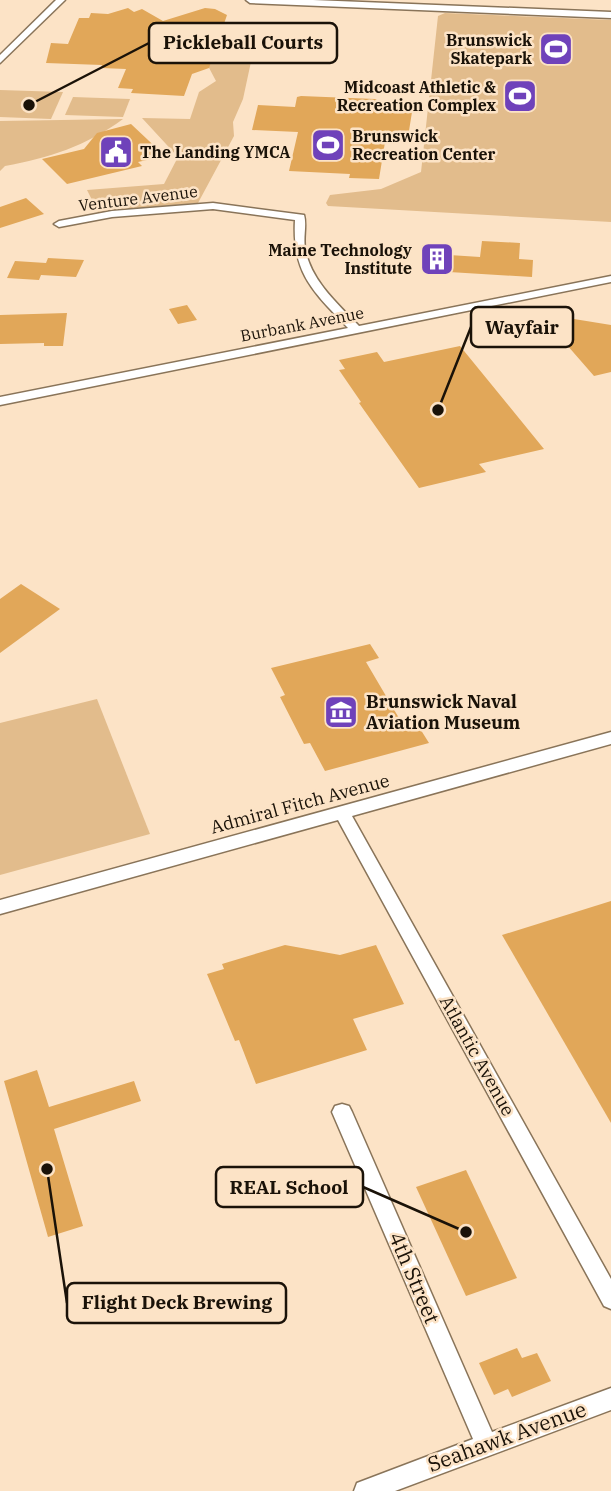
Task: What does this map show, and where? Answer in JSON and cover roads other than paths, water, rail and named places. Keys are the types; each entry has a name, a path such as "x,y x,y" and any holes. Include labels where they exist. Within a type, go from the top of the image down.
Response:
{"street":[{"path":"0,60 61,0"},
{"path":"250,0 611,15"},
{"name":"Venture Avenue","path":"59,224 125,213 213,206 300,217 299,249 303,263 324,295 355,330"},
{"name":"Burbank Avenue","path":"0,401 611,279"},
{"name":"Admiral Fitch Avenue","path":"0,907 611,738"},
{"name":"Atlantic Avenue","path":"342,813 611,1299"},
{"name":"4th Street","path":"342,1112 486,1444"},
{"name":"Seahawk Avenue","path":"365,1491 611,1399"}],"place":[{"name":"Brunswick Skatepark","path":"556,49"},
{"name":"Midcoast Athletic & Recreation Complex","path":"520,96"},
{"name":"Pickleball Courts","path":"29,105"},
{"name":"Brunswick Recreation Center","path":"328,145"},
{"name":"The Landing YMCA","path":"116,152"},
{"name":"Maine Technology Institute","path":"437,259"},
{"name":"Wayfair","path":"438,410"},
{"name":"Brunswick Naval Aviation Museum","path":"341,712"},
{"name":"Flight Deck Brewing","path":"47,1169"},
{"name":"REAL School","path":"466,1232"}]}
